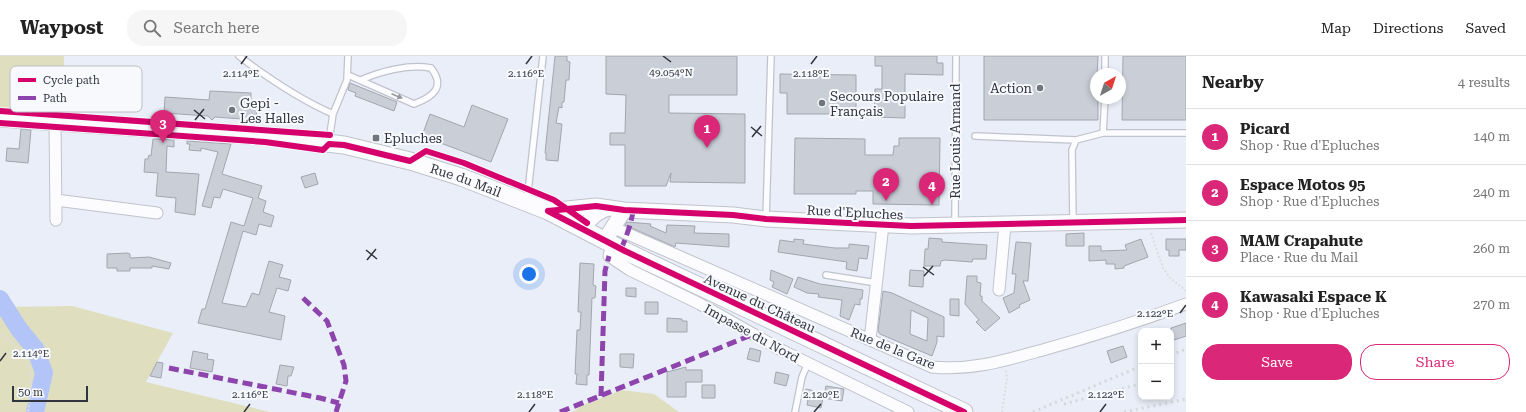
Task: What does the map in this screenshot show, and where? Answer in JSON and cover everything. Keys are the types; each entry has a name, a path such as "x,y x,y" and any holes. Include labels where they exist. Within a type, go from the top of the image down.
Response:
{"main road":[{"name":"Rue du Mail","path":"0,118 267,136 358,148 410,161 461,177 548,211"},
{"name":"Avenue du Château","path":"548,211 584,229 610,237 964,412"}],"street":[{"path":"55,122 56,220"},
{"path":"56,200 157,213"},
{"name":"Rue d'Epluches","path":"548,211 596,206 624,210 733,215 766,219 883,225 1073,224 1152,220 1186,220"},
{"path":"584,229 597,212 608,208"},
{"path":"610,237 624,210"},
{"path":"870,340 883,225"},
{"path":"999,290 1005,225"},
{"name":"Rue de la Gare","path":"610,237 870,340 932,367 954,369 992,364 1118,329 1186,304"},
{"name":"Impasse du Nord","path":"610,237 609,256 630,270 700,304 808,363 908,412"}],"lane":[{"path":"239,56 269,78 333,114"},
{"path":"329,144 333,114 348,80 348,56"},
{"path":"527,202 543,56"},
{"path":"766,219 771,56"},
{"name":"Rue Louis Armand","path":"956,56 956,225"},
{"path":"1105,56 1105,68"},
{"path":"348,75 414,104 434,94 438,85 436,74 431,68 419,65 375,74 361,80"},
{"path":"1102,133 1104,104"},
{"path":"975,136 1076,140 1102,133 1186,133"},
{"path":"1073,224 1072,150 1076,140"},
{"path":"826,274 877,283"},
{"path":"795,412 802,377 808,363"}],"path":[{"path":"1152,220 1151,236 1163,268 1170,278 1186,291"},
{"path":"0,333 22,352 29,366 31,378 28,412"},
{"path":"1002,412 1007,378 1005,360"}],"green space":[{"path":"0,56 64,56 64,66 10,66 10,110 0,110"},
{"path":"72,306 173,333 146,382 270,412 0,412 0,307"},
{"path":"622,390 654,394 679,412 573,412 581,406"}],"building":[{"path":"555,56 567,56 567,61 570,62 569,80 566,80 564,102 562,102 562,108 559,107 556,123 562,124 558,161 546,160 545,153"},
{"path":"606,56 737,56 737,95 669,95 669,113 745,114 745,183 670,182 671,173 666,186 625,186 625,145 610,145 610,133 625,133 626,95 606,94"},
{"path":"875,56 937,56 937,63 943,63 943,75 905,74 905,118 874,117 875,89 882,89 882,66 875,66"},
{"path":"984,56 1098,56 1097,68 1090,68 1090,104 1098,104 1098,120 984,120"},
{"path":"1123,56 1186,56 1186,120 1122,120 1122,104 1126,104 1126,68 1123,68"},
{"name":"Secours Populaire Français","path":"780,74 856,75 856,114 787,114 787,93 780,93"},
{"path":"350,83 397,102 394,111 355,96 356,93 348,90"},
{"name":"Gepi - Les Halles","path":"210,91 251,93 251,103 257,104 256,120 215,117 212,120 208,116 164,113 165,97 209,100"},
{"path":"472,105 508,119 491,162 422,136 430,114 464,127"},
{"path":"21,129 31,130 28,163 6,161 7,148 19,149"},
{"path":"795,138 865,139 865,155 893,155 894,146 899,146 899,138 940,138 939,205 873,204 873,191 856,191 856,194 794,194"},
{"path":"153,139 174,140 174,147 167,146 166,172 199,174 195,215 175,212 176,198 156,196 158,173 144,172 145,159 148,159 149,155 151,156"},
{"path":"187,141 231,144 222,174 262,186 258,198 266,201 263,212 274,216 271,227 259,224 256,235 243,231 222,303 246,307 252,293 259,295 269,261 283,265 279,277 291,280 288,291 277,288 269,312 285,316 281,340 198,323 202,309 205,309 231,222 244,226 253,198 223,189 220,198 214,197 211,208 202,206 218,152 201,148 201,151 189,150 190,144 187,144"},
{"path":"315,173 318,184 305,188 301,177"},
{"path":"627,222 651,224 650,226 666,233 667,225 695,226 694,233 729,234 729,247 676,243 675,247 625,225"},
{"path":"1084,233 1084,246 1066,246 1066,234"},
{"path":"929,238 942,239 942,242 987,245 986,259 973,259 972,262 945,260 941,261 940,266 924,266 925,249 928,249"},
{"path":"794,239 804,240 803,244 835,248 849,248 849,244 869,246 867,259 859,258 857,271 846,269 847,262 778,252 780,240 794,242"},
{"path":"1141,239 1148,257 1124,266 1124,268 1115,269 1115,264 1106,264 1106,260 1089,261 1089,246 1101,246 1101,251 1127,250 1125,245"},
{"path":"1166,239 1186,239 1186,250 1179,250 1179,256 1169,256 1169,250 1166,250"},
{"path":"1016,242 1031,243 1028,281 1023,281 1030,300 1019,305 1020,307 1009,313 1003,298 1014,293 1016,274 1012,274"},
{"path":"107,254 130,254 130,258 149,257 171,263 169,269 152,266 152,268 130,268 130,271 117,271 117,268 107,268"},
{"path":"580,263 594,264 593,285 596,286 595,298 592,298 589,375 587,375 587,385 576,384 577,374 575,374 577,330 580,330 581,312 578,312"},
{"path":"771,270 793,279 787,294 772,287 774,282 770,280"},
{"path":"910,270 924,271 923,287 909,286"},
{"path":"967,276 977,276 977,282 981,283 980,296 982,296 982,301 1000,318 985,331 976,322 979,320 965,304"},
{"path":"798,277 820,284 863,290 860,305 855,304 849,320 840,316 842,300 818,297 819,294 807,293 794,287"},
{"path":"626,288 636,288 636,297 626,296"},
{"path":"883,291 892,293 944,317 944,337 937,336 937,342 932,356 880,334 878,331","holes":["911,310 928,318 927,341 910,334"]},
{"path":"950,299 959,299 959,316 950,315"},
{"path":"645,302 658,302 658,314 645,314"},
{"path":"667,318 682,319 682,321 687,321 687,332 667,332"},
{"path":"1186,323 1186,336 1174,340 1174,328 1171,328"},
{"path":"1123,346 1127,357 1111,363 1107,351"},
{"path":"750,348 761,351 759,362 747,359"},
{"path":"193,351 208,354 207,359 214,360 212,372 190,368"},
{"path":"620,354 634,354 633,368 620,367"},
{"path":"157,362 163,363 161,378 150,376"},
{"path":"280,365 294,367 291,376 288,376 287,386 276,384"},
{"path":"686,367 686,370 702,370 702,382 686,382 686,397 667,397 667,372"},
{"path":"776,372 789,375 786,386 774,383"},
{"path":"702,385 715,385 715,398 702,398"},
{"path":"826,386 844,389 842,401 823,398 821,408 807,405 808,400 804,399 806,389 824,393 824,395"}],"waterway":[{"path":"0,299 19,329 36,350 44,373 35,412"}],"railway":[{"path":"1174,354 1186,349"},
{"path":"1033,412 1138,367"},
{"path":"1064,404 1136,385"},
{"path":"1124,412 1186,399"}],"marked path":[{"path":"621,249 625,241 633,210"},
{"path":"601,396 605,271 609,256"},
{"path":"303,298 327,321 344,365 346,381 336,412"},
{"path":"560,412 754,334"},
{"path":"169,368 339,403"}],"cycle path":[{"path":"0,111 10,112"},
{"path":"14,112 330,135"},
{"path":"0,123 265,142 323,150 329,144 344,145 410,161 426,151 464,163 554,200 587,223"},
{"path":"548,211 596,206 624,210 911,226 1186,220"},
{"path":"548,211 625,251 964,412"}],"place":[{"name":"Action","path":"1040,88"},
{"name":"Secours Populaire Français","path":"822,103"},
{"name":"Gepi - Les Halles","path":"232,110"},
{"name":"Epluches","path":"376,138"},
{"name":"MAM Crapahute","path":"163,143"},
{"name":"Picard","path":"707,148"},
{"name":"Espace Motos 95","path":"886,201"},
{"name":"Kawasaki Espace K","path":"932,205"}]}
